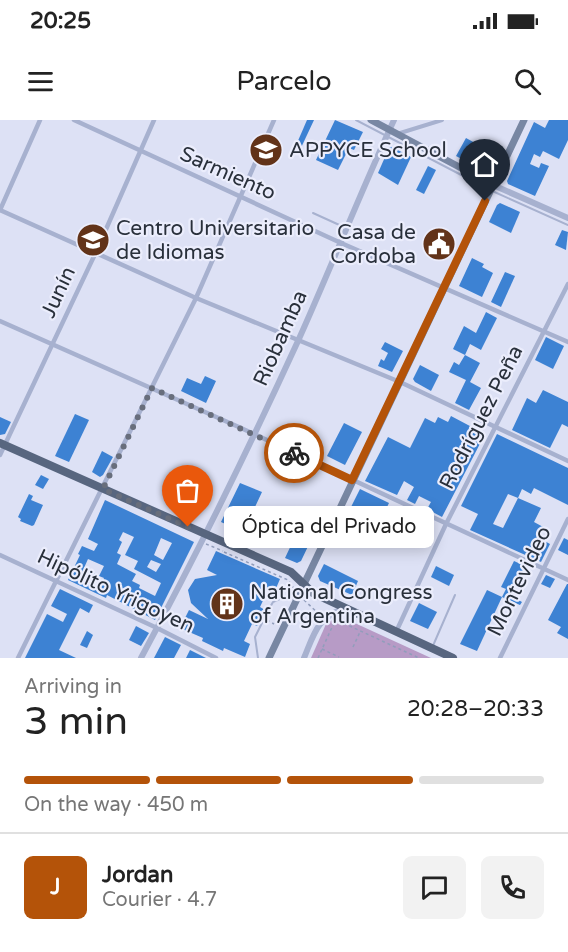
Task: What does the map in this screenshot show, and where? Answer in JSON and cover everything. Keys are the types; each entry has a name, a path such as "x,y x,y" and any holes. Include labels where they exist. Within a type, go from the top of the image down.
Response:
{"main road":[{"path":"371,120 388,133 397,134 492,188"},
{"path":"268,658 524,120"},
{"path":"2,444 103,489 204,538 291,572 313,593 453,658"}],"street":[{"path":"40,120 0,210 196,298 400,382 568,461"},
{"name":"Sarmiento","path":"74,120 341,243 568,342"},
{"name":"Junín","path":"0,455 2,444 96,252 154,120"},
{"path":"18,658 196,298 274,120"},
{"name":"Riobamba","path":"141,658 255,434 394,120"},
{"path":"397,134 441,120"},
{"path":"492,188 568,218"},
{"name":"Rodríguez Peña","path":"399,634 446,524 568,284"},
{"path":"0,321 255,434 568,580"},
{"name":"Montevideo","path":"500,658 542,568 568,519"},
{"name":"Hipólito Yrigoyen","path":"0,555 216,658"},
{"path":"304,658 319,623 324,618 344,609"}],"lane":[{"path":"356,120 388,133 568,225"},
{"path":"313,213 347,228"},
{"path":"432,648 455,595"},
{"path":"258,658 255,637 268,609 284,597 296,597"}],"path":[{"path":"204,538 225,551 288,580 296,597 324,618"},
{"path":"263,619 274,624"},
{"path":"318,658 333,625 341,622 412,657 419,658"},
{"path":"353,647 360,632"},
{"path":"397,649 399,634"},
{"path":"321,649 339,657"}],"shaded area":[{"path":"334,619 346,619 431,658 311,658 326,624"}],"building":[{"path":"307,120 314,120 299,152 294,150"},
{"path":"335,120 363,132 354,150 349,148 338,170 316,160"},
{"path":"549,120 568,120 568,140 559,159 543,151 540,157 534,154 530,164 539,168 541,163 549,166 535,196 508,184 507,181 534,122 545,128"},
{"path":"466,138 497,155 488,173 456,156"},
{"path":"392,147 411,157 398,185 378,173 389,148"},
{"path":"428,166 436,170 424,194 416,190"},
{"path":"500,203 520,212 511,233 489,222"},
{"path":"562,230 568,232 566,250 555,245"},
{"name":"Casa de Cordoba","path":"430,234 453,246 449,255 426,243"},
{"path":"472,258 484,264 482,267 493,273 482,297 459,286"},
{"path":"505,272 515,276 501,307 491,302"},
{"path":"486,312 497,318 481,350 470,344 465,355 453,349 464,326 476,333"},
{"path":"546,337 564,346 553,369 535,360"},
{"path":"385,342 403,351 392,372 378,366 381,359 384,361 388,353 381,349"},
{"path":"465,355 480,363 470,382 481,388 469,410 455,403 466,380 449,372 454,362 459,365"},
{"path":"420,365 439,375 431,391 413,379"},
{"path":"205,376 216,381 206,403 181,391 187,378 201,384"},
{"path":"543,390 568,402 568,427 562,424 550,448 512,430 527,398 536,403"},
{"path":"75,414 89,420 69,462 55,456"},
{"path":"451,416 485,434 442,517 427,509 431,502 419,496 415,504 407,500 414,487 404,481 397,495 365,481 388,437 410,448 425,418 435,423 438,417 448,422"},
{"path":"0,417 11,422 5,434 0,435"},
{"path":"344,423 362,432 345,465 327,456"},
{"path":"497,434 568,468 568,505 534,488 531,494 522,489 518,498 541,508 534,522 545,528 539,538 550,544 541,562 470,530 478,514 461,506","holes":["508,494 518,498 503,528 493,524"]},
{"path":"102,451 113,457 100,477 92,472"},
{"path":"41,475 49,479 43,489 35,485"},
{"path":"240,483 262,492 255,507 270,514 258,539 221,522"},
{"path":"360,489 389,503 372,538 342,525"},
{"path":"29,494 33,496 31,500 43,505 32,526 20,521 18,517"},
{"path":"105,500 194,542 155,620 107,595 106,598 68,580 82,546 94,551 98,544 88,539","holes":["123,532 134,537 125,555 138,561 134,569 161,583 155,596 139,588 140,585 132,581 136,574 117,564 121,555 117,553 122,542 119,540","161,538 172,543 163,560 154,555","88,559 104,566 99,576 104,578 100,588 90,583 95,574 84,568","151,560 161,564 156,572 147,567"]},
{"path":"303,520 309,522 304,532 313,536 301,561 297,563 285,558"},
{"path":"564,538 568,540 568,555 558,550"},
{"name":"National Congress of Argentina","path":"216,551 280,579 274,593 268,590 260,607 265,610 257,626 252,624 244,641 250,644 245,657 224,648 223,651 202,641 203,638 180,628 189,610 208,619 191,603 188,590 195,579 217,575 207,570"},
{"path":"514,561 525,566 511,596 522,602 520,605 502,597 506,589 501,587"},
{"path":"324,564 358,581 352,595 320,581 318,576"},
{"path":"436,566 454,575 449,586 431,577"},
{"path":"546,575 555,579 550,588 541,584"},
{"path":"567,584 568,639 557,633 561,627 548,620"},
{"path":"60,589 93,605 89,613 80,608 59,650 76,658 25,658 47,614 63,622 67,614 51,606"},
{"path":"487,590 502,597 477,651 460,644"},
{"path":"419,603 437,612 428,629 410,621"},
{"path":"136,626 149,633 141,646 129,640"},
{"path":"87,631 93,635 87,648 80,645"},
{"path":"165,637 181,645 174,658 154,658"},
{"path":"190,650 206,658 186,658"}],"way so far":[{"path":"188,527 103,489 152,388 294,453"}],"place":[{"name":"APPYCE School","path":"266,150"},
{"name":"Centro Universitario de Idiomas","path":"93,240"},
{"name":"Casa de Cordoba","path":"439,244"},
{"name":"Óptica del Privado","path":"188,527"},
{"name":"National Congress of Argentina","path":"227,604"}],"route":[{"path":"294,453 352,480 485,201"}]}
